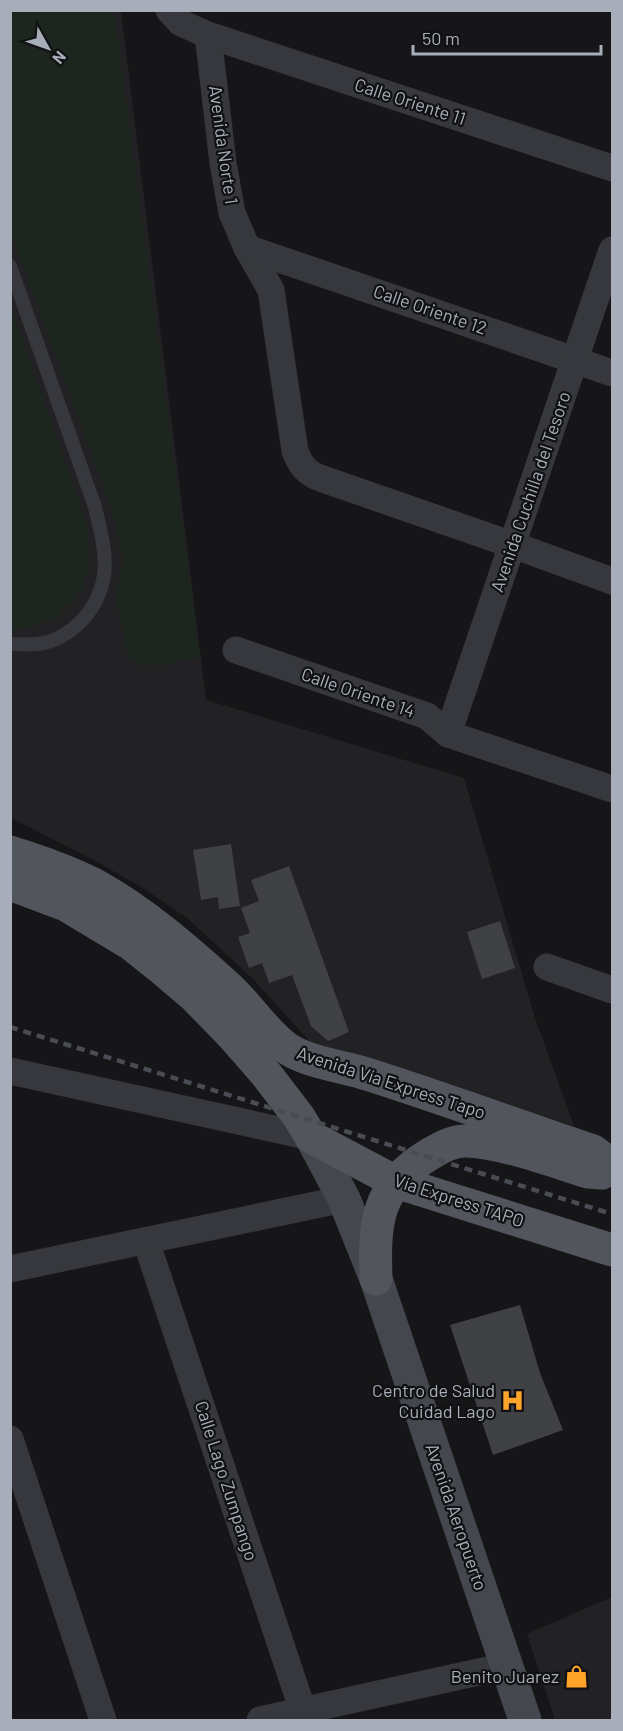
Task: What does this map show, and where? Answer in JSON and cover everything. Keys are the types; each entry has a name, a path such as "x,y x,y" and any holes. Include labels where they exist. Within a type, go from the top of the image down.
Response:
{"main road":[{"name":"Avenida Vía Express Tapo","path":"10,852 58,868 93,884 122,902 181,946 221,981 288,1049 304,1057 367,1074 593,1151 612,1166"},
{"path":"10,884 75,911 131,944 161,968 195,997 232,1035 266,1074 305,1127"},
{"name":"Vía Express TAPO","path":"305,1127 396,1182 612,1250"},
{"name":"Avenida Aeropuerto","path":"305,1127 344,1199 376,1280 525,1720"},
{"path":"376,1280 376,1224 381,1208 396,1182 412,1166 447,1144 466,1141 490,1144 588,1172 612,1174"}],"street":[{"path":"169,10 181,23 208,35"},
{"name":"Calle Oriente 11","path":"208,35 612,168"},
{"name":"Avenida Norte 1","path":"208,35 223,163 232,213 247,248 271,290 298,461 311,475 513,545"},
{"name":"Calle Oriente 12","path":"247,248 612,373"},
{"name":"Avenida Cuchilla del Tesoro","path":"448,734 612,250"},
{"path":"513,545 612,582"},
{"name":"Calle Oriente 14","path":"236,650 427,716 448,734 612,789"},
{"path":"547,967 612,990"},
{"path":"10,1071 305,1127"},
{"path":"10,1269 344,1199"},
{"name":"Calle Lago Zumpango","path":"146,1241 304,1716"},
{"path":"10,1439 103,1720"},
{"path":"260,1720 304,1716 506,1666"}],"lane":[{"path":"10,266 95,507 103,544 104,576 96,598 84,619 69,633 38,644 10,644"}],"shaded area":[{"path":"11,10 114,11 200,657 163,665 142,665 130,657 125,641 116,598 123,560 112,510 11,233"},
{"path":"11,11 121,11 206,700 464,778 535,1018 574,1126 312,1044 253,979 187,918 143,888 92,859 11,818"},
{"path":"11,307 86,521 90,568 80,593 58,616 24,630 10,628"},
{"name":"Benito Juarez","path":"612,1597 612,1720 555,1720 527,1634"}],"building":[{"path":"231,844 240,906 219,909 218,897 201,900 193,850"},
{"path":"289,866 349,1032 328,1041 311,1026 292,975 269,983 262,963 249,968 238,937 250,933 241,908 259,901 251,880"},
{"path":"500,921 515,968 482,979 467,932"},
{"name":"Centro de Salud Cuidad Lago","path":"520,1305 540,1373 563,1430 493,1455 450,1325"}],"railway":[{"path":"10,1027 612,1214"}],"place":[{"name":"Centro de Salud Cuidad Lago","path":"513,1401"},
{"name":"Benito Juarez","path":"577,1677"}]}
